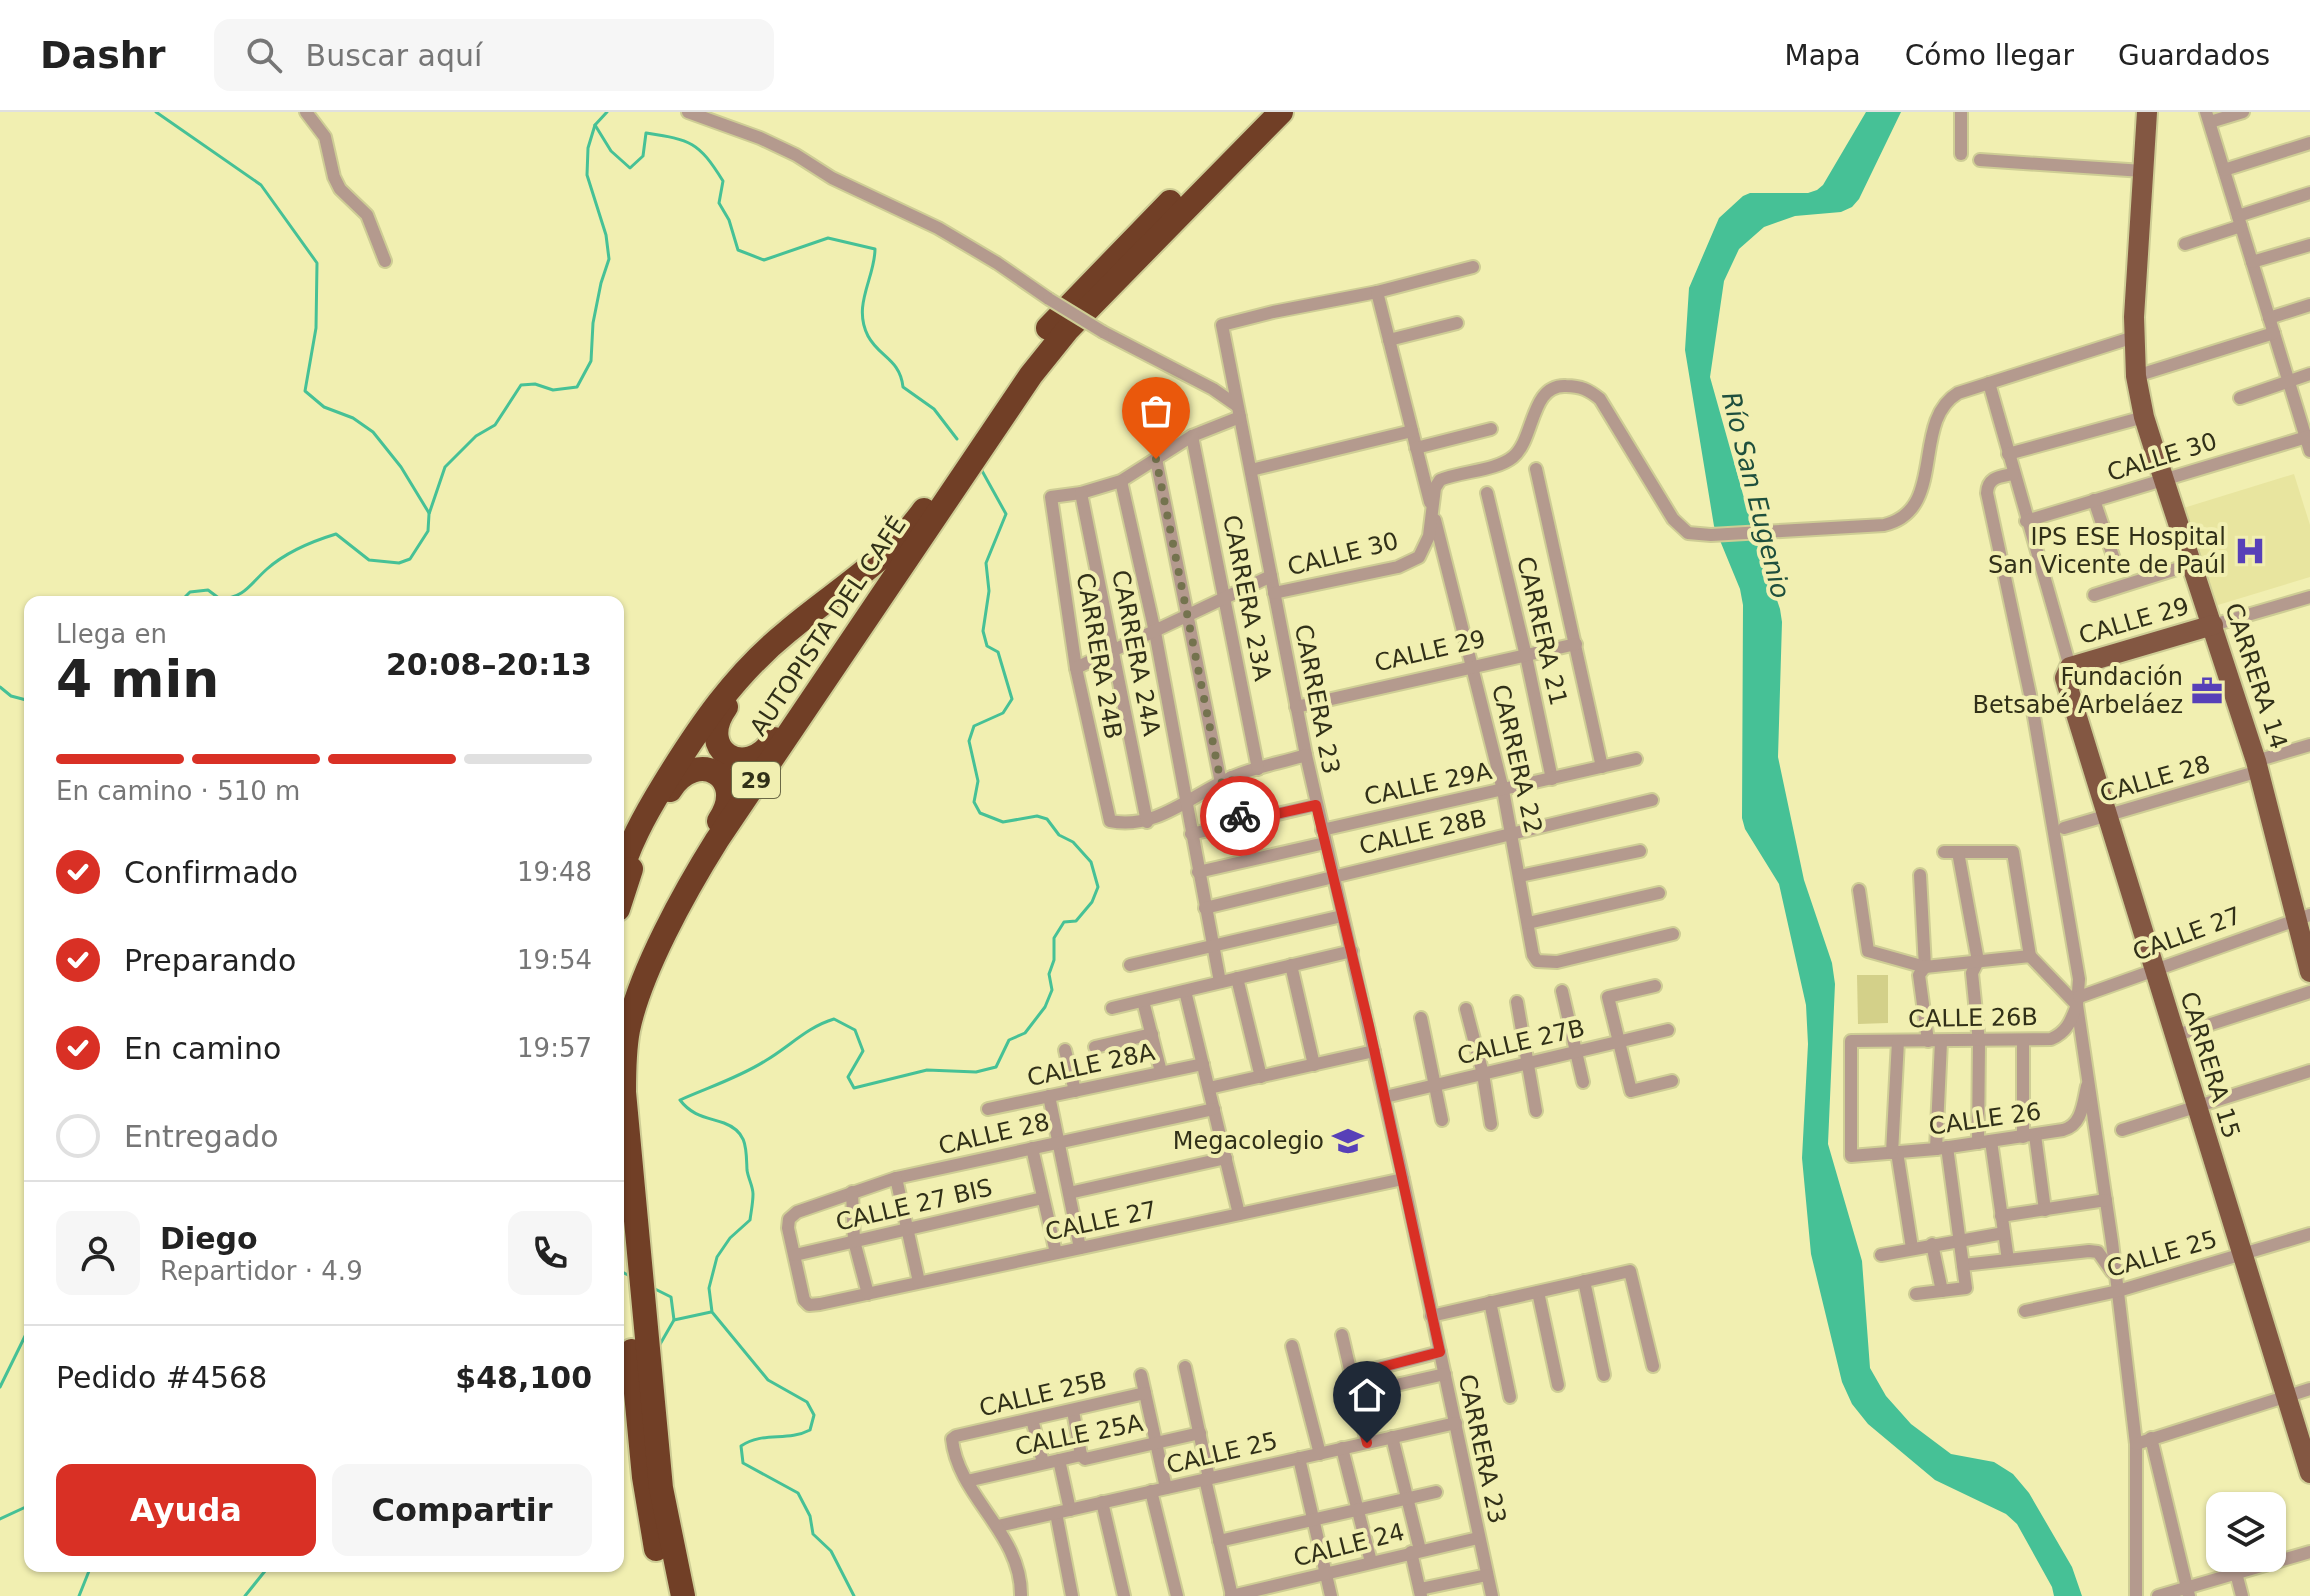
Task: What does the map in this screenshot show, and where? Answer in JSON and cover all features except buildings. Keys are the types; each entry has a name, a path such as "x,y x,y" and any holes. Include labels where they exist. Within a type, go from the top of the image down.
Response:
{"highway":[{"name":"AUTOPISTA DEL CAFÉ","path":"624,865 645,816 718,701 763,653 889,553 915,522 1054,320 1258,112"},
{"name":"AUTOPISTA DEL CAFÉ","path":"683,1596 661,1488 624,1092 628,1030 645,978 703,863 1052,346 1281,112"},
{"path":"846,586 732,699 716,724 716,740 720,747 734,758 744,760 762,755 828,661 869,614"},
{"path":"624,893 645,836 677,779 692,770 702,769 721,775 727,782 729,802 691,867 645,978"},
{"path":"624,1262 644,1477 649,1514 668,1596"}],"main road":[{"name":"CARRERA 14","path":"2147,112 2134,337 2136,376 2144,417 2213,625 2303,917 2310,972"},
{"name":"CALLE 29","path":"2069,669 2213,625"},
{"name":"CARRERA 15","path":"2069,669 2067,686 2310,1473"}],"street":[{"path":"306,112 325,137 334,177 340,189 367,215 385,261"},
{"path":"688,112 760,138 796,155 832,178 938,228 1103,332 1213,389 1238,411 1121,481 1081,493"},
{"path":"1961,112 1961,154"},
{"path":"2243,112 2208,117 2308,436 2310,451"},
{"path":"2224,170 2310,143"},
{"path":"1980,160 2143,171"},
{"path":"2185,244 2310,193"},
{"path":"2252,262 2310,245"},
{"path":"1377,292 1473,267"},
{"name":"CARRERA 23","path":"1377,292 1222,325 1316,805 1385,1097 1492,1596"},
{"name":"CARRERA 22","path":"1377,292 1503,790 1533,955 1537,961 1557,962 1673,934"},
{"path":"2269,318 2310,305"},
{"path":"1389,340 1457,323"},
{"path":"2136,376 2274,333"},
{"path":"1432,509 1435,488 1440,480 1503,463 1514,456 1524,443 1540,402 1548,391 1560,385 1578,386 1600,399 1679,526 1688,533 1762,533 1884,525 1903,518 1913,509 1920,496 1939,412 1948,398 2134,337"},
{"path":"2240,398 2310,374"},
{"name":"CARRERA 15","path":"1989,383 2069,669"},
{"path":"2008,454 2144,417"},
{"path":"1416,448 1491,429"},
{"path":"1251,470 1412,431"},
{"name":"CARRERA 23A","path":"1192,436 1258,769"},
{"name":"CALLE 30","path":"2026,521 2308,436"},
{"path":"1156,459 1187,616 1226,780 1241,822"},
{"path":"1536,469 1602,767"},
{"path":"2013,474 1992,479 1987,493 2031,699 2074,946 2078,1001 2136,1444 2136,1596"},
{"path":"1121,481 1155,632 1184,802 1220,982"},
{"name":"CARRERA 24B","path":"1081,493 1051,497 1076,668 1110,821 1127,824 1147,822"},
{"name":"CARRERA 24A","path":"1081,493 1147,822"},
{"name":"CARRERA 21","path":"1487,493 1552,779"},
{"path":"2094,500 2115,562"},
{"name":"CALLE 30","path":"1274,593 1409,563 1419,557 1425,548 1432,509"},
{"path":"2094,595 2192,564"},
{"name":"CALLE 30","path":"1076,668 1271,576"},
{"name":"CALLE 29","path":"2213,625 2310,597"},
{"name":"CALLE 29","path":"1296,707 1576,644"},
{"name":"CALLE 28","path":"2064,828 2257,766 2310,745"},
{"path":"1147,822 1226,780 1306,755"},
{"name":"CALLE 29A","path":"1323,836 1636,759"},
{"name":"CALLE 28B","path":"1205,908 1652,800"},
{"path":"1191,834 1316,805"},
{"path":"1198,872 1323,836"},
{"path":"1520,876 1640,851"},
{"path":"1944,852 2013,852 2030,956 2078,1001"},
{"path":"1958,852 1978,961 1972,973 1985,1142 2008,1260"},
{"path":"1916,1294 1966,1288 1941,1148 1935,1042 1919,975 1925,967 1920,875"},
{"path":"1859,890 1868,951 1925,967 2030,956"},
{"path":"1528,923 1659,893"},
{"path":"1130,965 1342,916"},
{"name":"CALLE 27","path":"2078,1001 2154,969 2303,917"},
{"path":"1112,1008 1352,951"},
{"path":"1291,965 1314,1065"},
{"path":"1237,978 1261,1077"},
{"path":"1655,986 1608,997 1631,1091 1672,1081"},
{"path":"1185,991 1239,1214"},
{"path":"1562,991 1583,1082"},
{"path":"2174,1036 2310,992"},
{"path":"1143,1001 1161,1072"},
{"name":"CALLE 26B","path":"1851,1156 1851,1041 2051,1039 2062,1035 2068,1027 2078,1001"},
{"path":"1517,1002 1536,1111"},
{"path":"1466,1009 1483,1074 1491,1124"},
{"path":"1421,1018 1442,1120"},
{"name":"CALLE 27B","path":"1385,1097 1668,1030"},
{"path":"1095,1047 1152,1034"},
{"path":"1898,1041 1894,1153 1912,1248"},
{"path":"2023,1041 2029,1136 2045,1210"},
{"path":"1065,1050 1075,1091"},
{"path":"1209,1088 1374,1051"},
{"name":"CALLE 28A","path":"988,1109 1203,1064"},
{"path":"2122,1130 2310,1071"},
{"name":"CALLE 26","path":"1851,1156 1941,1148 2072,1128 2081,1110 2088,1079"},
{"path":"1049,1096 1080,1248"},
{"name":"CALLE 28","path":"795,1255 788,1228 789,1219 797,1212 852,1192 896,1178 1214,1109"},
{"path":"1032,1148 1056,1253"},
{"path":"1069,1193 1226,1158"},
{"path":"896,1178 919,1282"},
{"name":"CALLE 27","path":"795,1255 804,1300 809,1305 1403,1179"},
{"path":"852,1192 854,1241 868,1294"},
{"name":"CALLE 27 BIS","path":"795,1255 1043,1198"},
{"path":"2001,1216 2106,1200"},
{"path":"1881,1255 2004,1233"},
{"name":"CALLE 25","path":"2025,1311 2310,1234"},
{"path":"1932,1244 1942,1291"},
{"path":"1963,1265 2098,1252 2117,1285"},
{"path":"1431,1316 1627,1271 1633,1274 1653,1366"},
{"path":"1584,1281 1604,1375"},
{"path":"1538,1292 1558,1385"},
{"path":"1490,1302 1510,1397"},
{"path":"1342,1335 1367,1443"},
{"path":"1292,1346 1320,1454"},
{"path":"1351,1375 1440,1352"},
{"path":"1185,1367 1231,1596"},
{"path":"1356,1394 1445,1374"},
{"path":"1141,1375 1166,1488"},
{"path":"2136,1444 2310,1389"},
{"name":"CALLE 25B","path":"967,1481 953,1448 952,1439 956,1436 1145,1393"},
{"path":"1073,1411 1081,1455"},
{"path":"1032,1419 1043,1463"},
{"name":"CALLE 25","path":"998,1526 1456,1423"},
{"name":"CALLE 25A","path":"967,1481 1081,1455 1085,1459 1200,1433"},
{"path":"1392,1437 1416,1551 1421,1592 1487,1575"},
{"path":"2151,1438 2188,1592"},
{"path":"1342,1448 1371,1562"},
{"path":"1299,1458 1331,1596"},
{"path":"1059,1460 1070,1510"},
{"path":"967,1481 1003,1533 1021,1578 1021,1596"},
{"path":"1151,1491 1177,1596"},
{"path":"1219,1541 1436,1492"},
{"path":"1102,1502 1124,1596"},
{"path":"1056,1513 1072,1596"},
{"name":"CALLE 24","path":"1231,1596 1263,1593 1371,1562 1478,1538"},
{"path":"2158,1596 2188,1592 2236,1573 2310,1552"},
{"path":"2236,1573 2242,1596"}],"shaded area":[{"name":"Río San Eugenio","path":"1866,112 1901,112 1859,199 1852,207 1841,212 1795,216 1764,227 1739,249 1724,281 1710,377 1751,523 1780,609 1778,757 1804,880 1832,963 1835,984 1828,1144 1862,1261 1870,1368 1886,1396 1911,1424 1951,1454 1994,1462 2013,1474 2029,1493 2072,1567 2082,1596 2054,1596 2017,1524 2006,1514 1935,1480 1868,1424 1852,1404 1842,1382 1811,1254 1802,1158 1808,1044 1806,1005 1779,884 1745,829 1742,818 1743,605 1740,589 1714,526 1685,350 1689,288 1719,218 1750,193 1808,193 1817,190 1823,185"},
{"name":"IPS ESE Hospital San Vicente de Paúl","path":"2294,474 2310,525 2310,577 2208,608 2177,510"},
{"path":"1857,975 1888,975 1888,1023 1858,1024"}],"waterway":[{"path":"156,112 261,185 317,263 316,328 305,391 324,407 353,418 373,432 401,467 429,513"},
{"path":"236,596 282,558 336,534 369,560 399,563 410,559 428,531 429,514 445,467 476,436 495,425 521,385 535,384 553,390 577,387 591,361 593,323 609,259 606,235 587,175 588,148 595,125 607,112"},
{"path":"595,125 611,151 630,168 643,156 646,133 684,141 700,150 723,181 719,203 729,220 738,250 764,260 828,238 875,249 862,313 868,336 894,364 903,387 934,409 957,439"},
{"path":"854,1596 831,1551 813,1534 810,1516 798,1493 743,1463 741,1446 758,1439 801,1434 810,1430 814,1415 807,1402 768,1380 712,1312 709,1288 717,1257 730,1238 750,1220 753,1191 744,1142 738,1131 694,1113 680,1100 755,1067 807,1032 834,1019 855,1030 863,1051 848,1077 854,1088 927,1070 976,1072 996,1067 1009,1040 1025,1033 1045,1007 1052,990 1049,974 1054,960 1054,938 1064,922 1076,921 1092,902 1098,887 1091,862 1073,842 1059,835 1047,819 1037,816 1003,822 980,813 974,802 978,781 969,741 974,726 1003,713 1012,699 998,652 987,646 983,631 989,591 986,563 1006,514 981,469"},
{"path":"186,596 190,592 208,590 216,596"},
{"path":"0,687 11,696 24,699"},
{"path":"624,1273 632,1277"},
{"path":"653,1288 671,1297 674,1320"},
{"path":"659,1346 674,1320 711,1312"},
{"path":"0,1387 24,1338"},
{"path":"0,1519 24,1508"},
{"path":"79,1596 89,1572"},
{"path":"245,1596 264,1572"}],"way so far":[{"path":"1156,459 1221,783 1231,777 1240,816"}],"place":[{"name":"IPS ESE Hospital San Vicente de Paúl","path":"2250,551"},
{"name":"Fundación Betsabé Arbeláez","path":"2207,691"},
{"name":"Megacolegio","path":"1348,1141"}],"route":[{"path":"1240,816 1241,822 1316,805 1352,951 1440,1352 1351,1375 1367,1443"}]}
